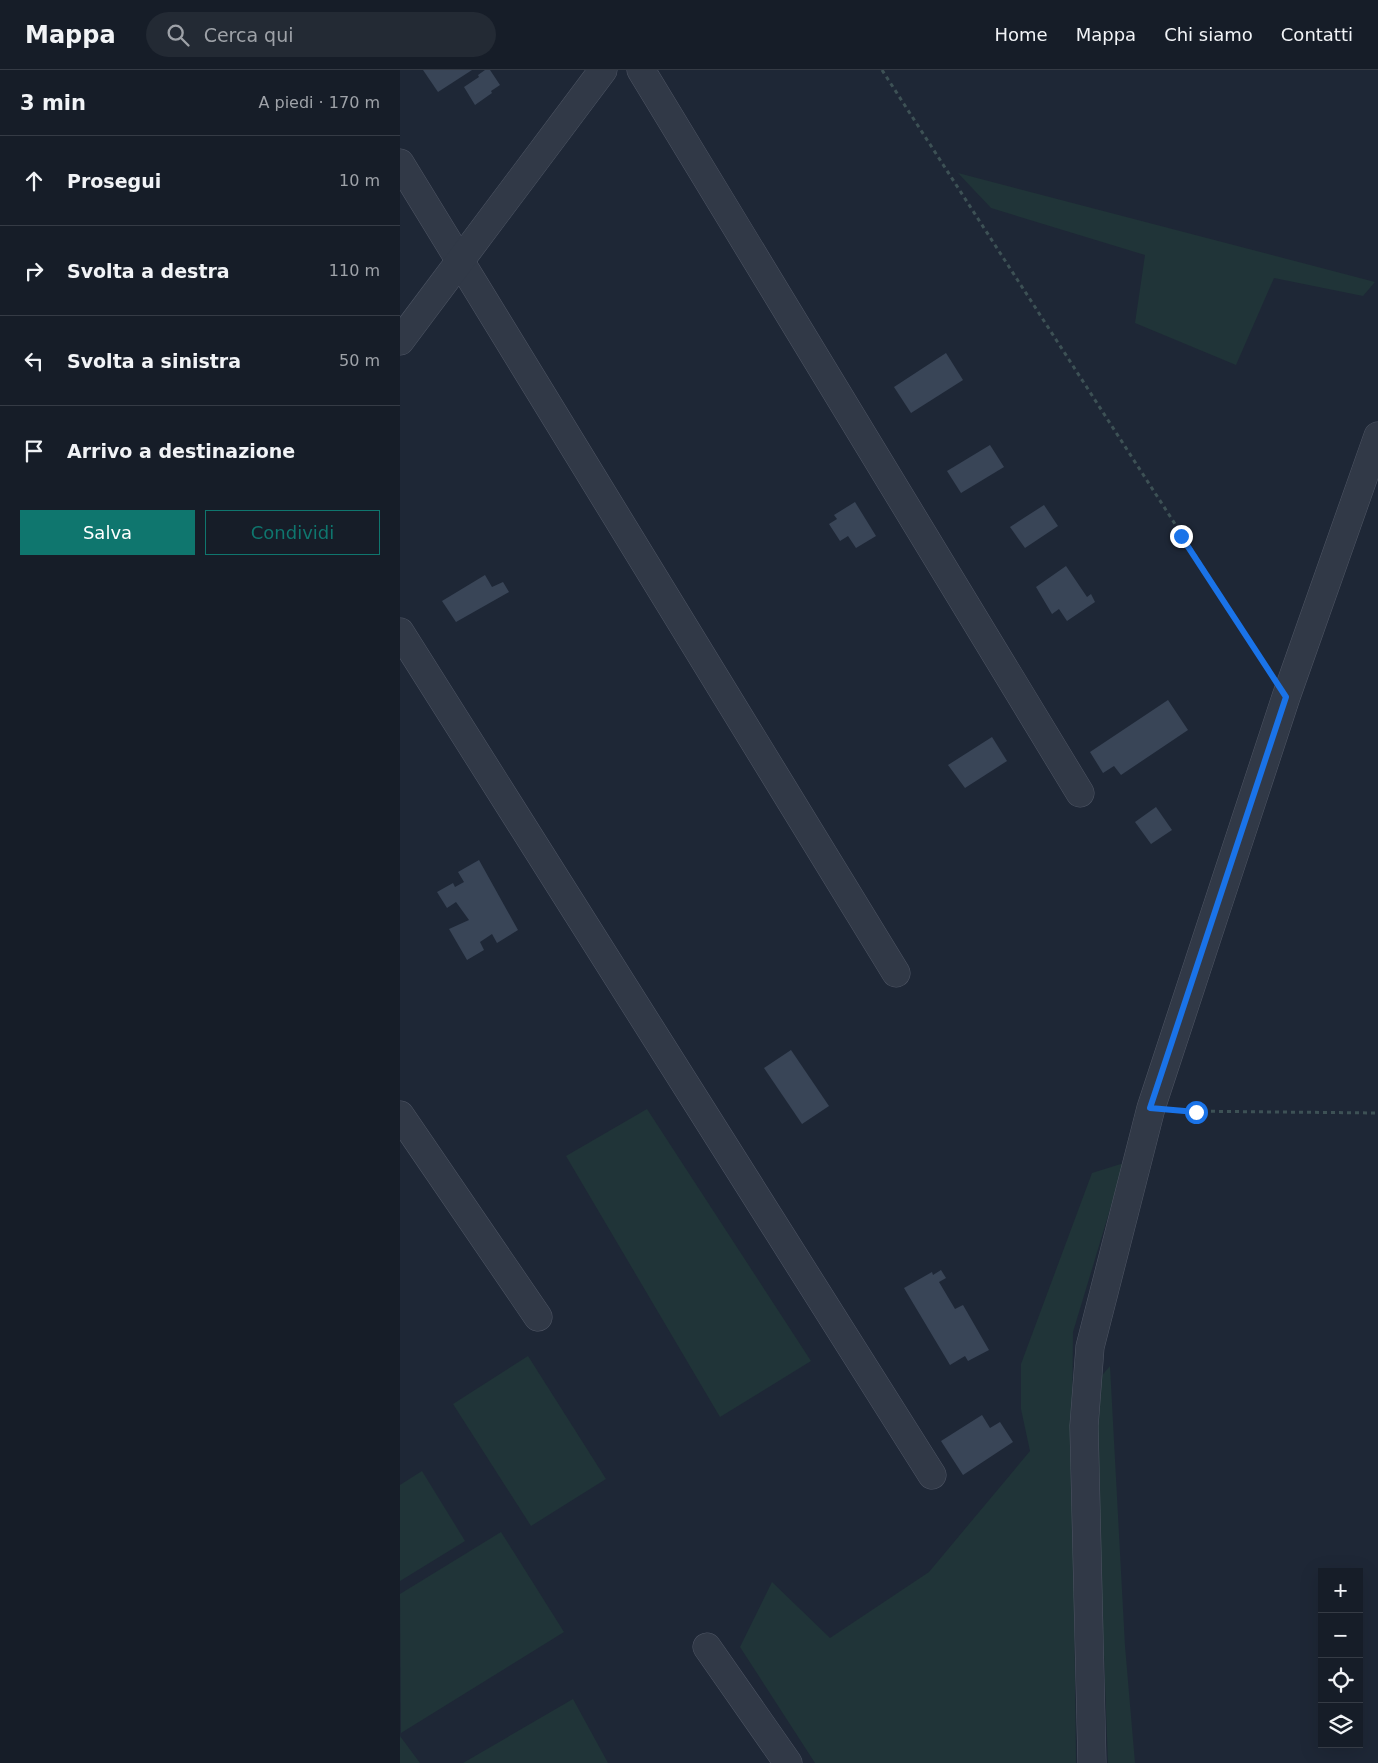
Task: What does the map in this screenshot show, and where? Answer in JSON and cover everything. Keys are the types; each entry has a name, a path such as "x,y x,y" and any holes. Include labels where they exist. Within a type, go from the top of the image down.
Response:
{"street":[{"path":"400,341 603,70"},
{"path":"641,70 1080,794"},
{"path":"400,163 461,259 896,973"},
{"path":"1092,1763 1084,1426 1090,1346 1150,1108 1286,697 1378,436"},
{"path":"400,632 932,1476"},
{"path":"400,1115 538,1317"},
{"path":"707,1646 788,1763"}],"path":[{"path":"882,70 1286,697"},
{"path":"1150,1108 1196,1112 1378,1113"}],"green space":[{"path":"958,173 1375,282 1363,296 1274,278 1236,365 1135,323 1145,255 991,208"},
{"path":"647,1109 811,1361 720,1417 566,1156"},
{"path":"1124,1163 1073,1332 1072,1430 1076,1763 815,1763 740,1647 772,1582 830,1638 929,1572 1030,1451 1021,1409 1021,1364 1092,1173"},
{"path":"528,1356 606,1479 531,1526 453,1404"},
{"path":"1110,1366 1125,1646 1135,1763 1108,1763 1094,1385"},
{"path":"422,1471 465,1541 400,1581 400,1485"},
{"path":"501,1532 564,1632 401,1733 400,1594"},
{"path":"573,1699 608,1763 463,1763"},
{"path":"400,1736 420,1763 400,1763"}],"building":[{"path":"423,70 472,70 438,92"},
{"path":"485,70 490,70 500,85 475,105 464,87 479,77 478,75"},
{"path":"946,353 963,380 911,413 894,387"},
{"path":"990,445 1004,467 961,493 947,471"},
{"path":"855,502 876,536 856,548 848,536 840,541 829,524 837,519 834,515"},
{"path":"1044,505 1058,526 1025,548 1010,527"},
{"path":"1066,566 1087,597 1091,594 1095,602 1067,621 1059,609 1052,614 1036,587"},
{"path":"485,575 492,587 503,582 509,592 456,622 442,601"},
{"path":"1168,700 1188,730 1121,775 1114,766 1103,773 1090,752"},
{"path":"992,737 1007,761 965,788 948,765"},
{"path":"1156,807 1172,830 1151,844 1135,822"},
{"path":"479,860 518,930 497,943 492,934 480,942 484,950 467,960 449,929 469,920 456,902 447,908 437,892 453,883 455,887 464,882 458,872"},
{"path":"791,1050 829,1106 802,1124 764,1068"},
{"path":"941,1270 946,1278 939,1282 955,1309 963,1305 989,1350 968,1361 965,1356 950,1365 904,1288 932,1272 933,1275"},
{"path":"982,1415 990,1428 1000,1422 1013,1442 963,1475 941,1441"}],"route":[{"path":"1181,536 1286,697 1150,1108 1196,1112"}]}
